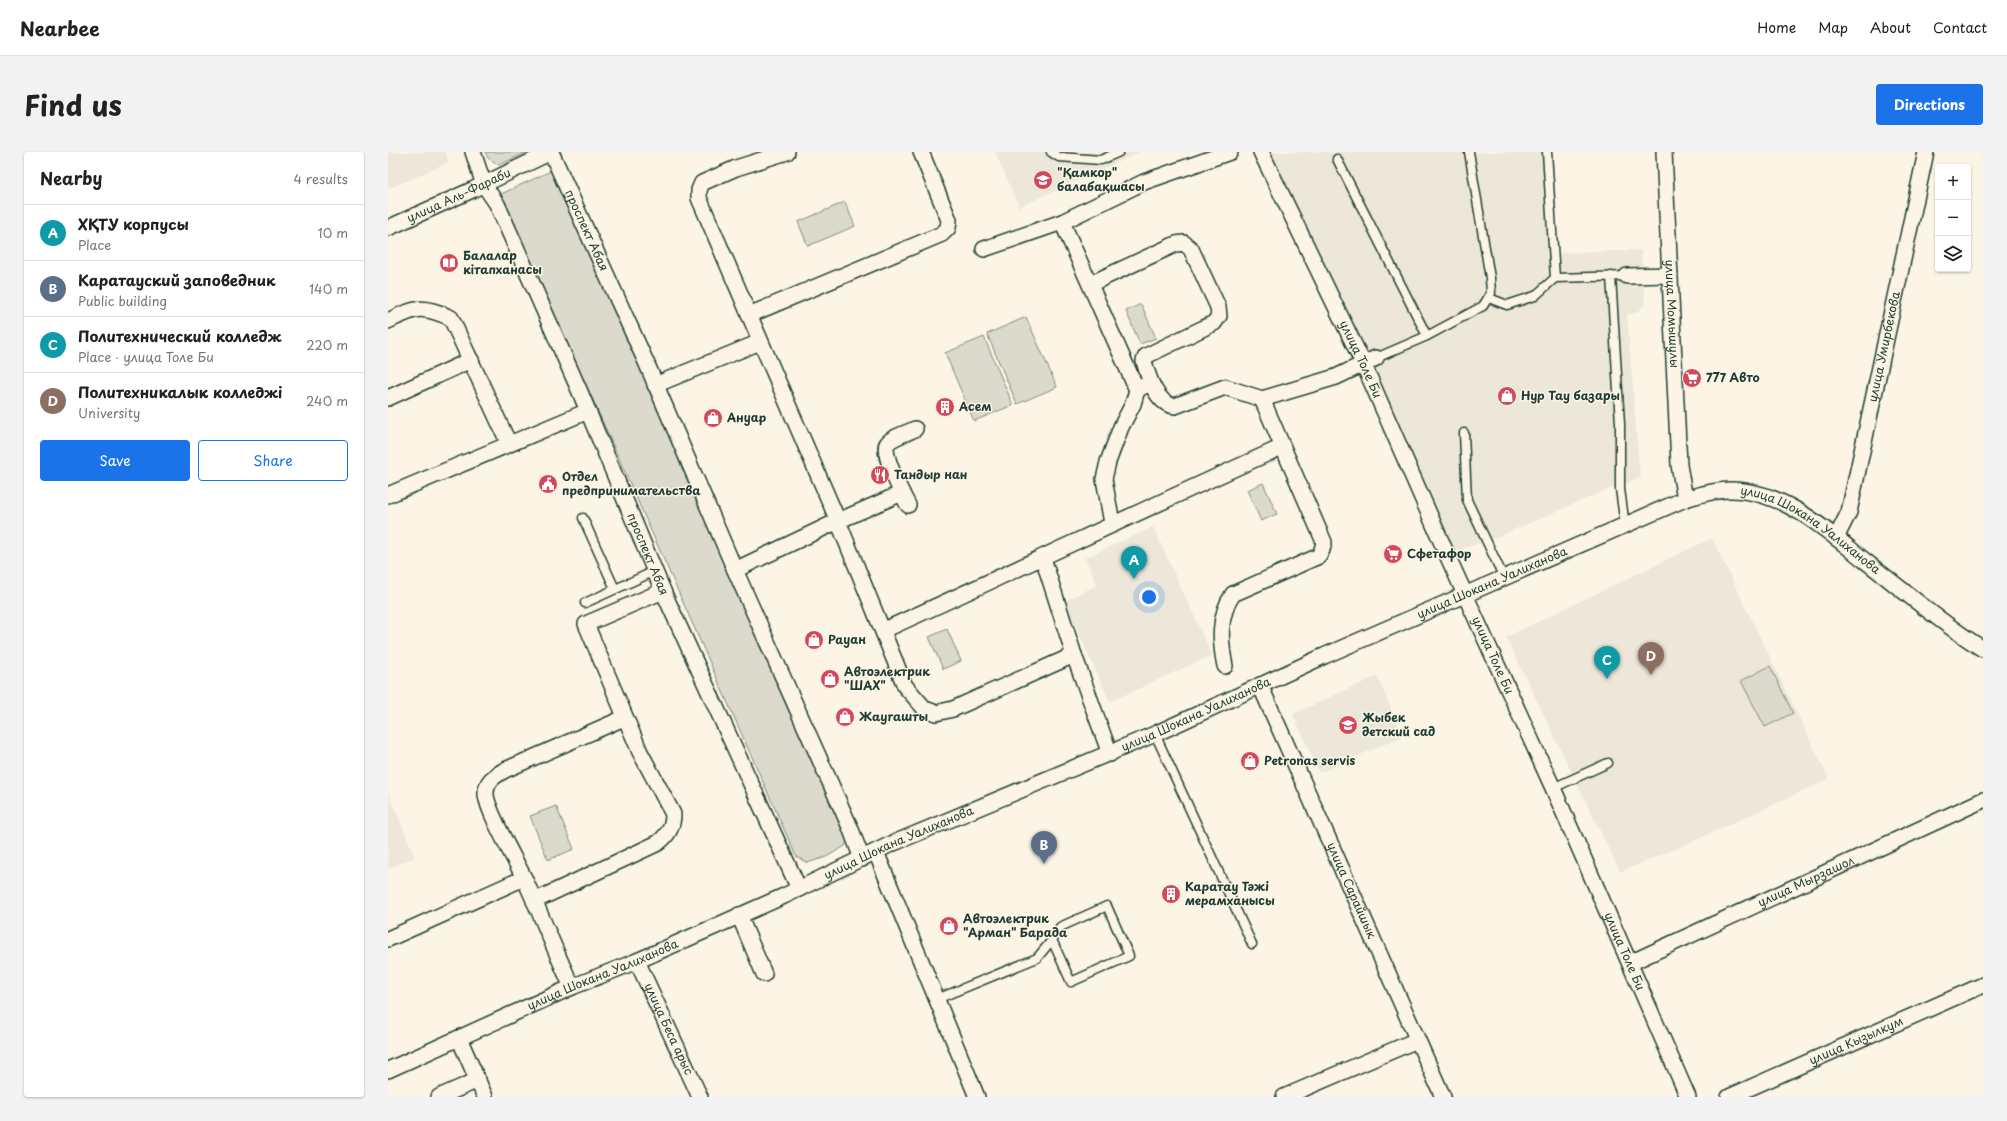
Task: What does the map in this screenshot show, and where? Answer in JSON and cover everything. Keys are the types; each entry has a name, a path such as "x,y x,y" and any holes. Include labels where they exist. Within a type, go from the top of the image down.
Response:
{"street":[{"name":"проспект Абая","path":"473,152 484,184 497,204 588,411 663,591 799,889"},
{"name":"проспект Абая","path":"551,152 850,827 862,858"},
{"name":"улица Аль-Фараби","path":"388,228 551,152"},
{"path":"787,152 736,168 702,183 698,190 699,198 838,521 884,630 905,686 925,709 936,713 953,709 1074,655"},
{"path":"749,315 942,234 948,228 949,220 921,152"},
{"path":"984,249 1062,222 1144,182 1230,152"},
{"name":"улица Толе Би","path":"1261,152 1369,360 1448,557 1553,788 1688,1097"},
{"name":"улица Момышулы","path":"1664,152 1679,465 1685,499"},
{"name":"улица Умирбекова","path":"1836,538 1849,512 1926,152"},
{"path":"1062,222 1137,390 1133,404 1121,427 1106,467 1104,479 1112,523"},
{"path":"1090,284 1176,244 1184,243 1191,249 1218,307 1218,316 1214,323 1146,356 1144,361 1152,382 1162,401 1168,406 1175,406 1225,387 1262,399 1336,377 1369,360"},
{"path":"1627,276 1670,275"},
{"path":"388,321 413,309 433,310 451,318 472,360 509,444"},
{"path":"655,385 760,342"},
{"path":"388,398 472,360"},
{"path":"1137,390 1152,382"},
{"path":"1225,666 1220,644 1221,630 1225,610 1233,594 1319,556 1324,546 1324,542 1262,399"},
{"path":"388,495 588,411"},
{"path":"735,570 838,521 905,499 885,452 885,447 894,439 915,429"},
{"path":"884,630 1043,558 1112,523 1282,447"},
{"name":"улица Шокана Уалиханова","path":"388,1070 572,987 637,961 799,889 889,845 1110,754 1260,685 1685,499 1705,493 1726,490 1763,495 1786,504 1836,538 1960,634 1983,649"},
{"path":"1043,558 1074,655 1110,754"},
{"path":"534,901 646,849 667,835 673,823 673,814 640,752 624,718 586,624 663,591"},
{"name":"улица Сарайшык","path":"1260,685 1416,1040 1443,1097"},
{"path":"572,987 524,878 490,809 486,796 486,787 490,781 505,770 624,718"},
{"name":"улица Мырзашол","path":"1630,963 1983,800"},
{"path":"876,852 977,1097"},
{"path":"388,939 524,878"},
{"path":"739,915 764,974"},
{"name":"улица Беса арыс","path":"637,961 700,1097"},
{"name":"улица Кызылкум","path":"1729,1097 1983,985"},
{"path":"459,1038 485,1097"},
{"path":"1284,1097 1416,1040"},
{"path":"439,1097 478,1080"}],"lane":[{"path":"1051,152 1059,157 1101,160 1119,152"},
{"path":"1369,360 1427,336 1483,306 1489,298 1490,278 1469,152"},
{"path":"1547,152 1555,278"},
{"path":"1337,160 1427,336"},
{"path":"1610,276 1620,424 1620,489 1624,526"},
{"path":"1489,298 1507,305 1535,296 1555,278 1627,276"},
{"path":"1464,433 1467,500 1504,578"},
{"path":"583,518 615,589"},
{"path":"585,603 655,571"},
{"path":"1155,734 1252,944"},
{"path":"1553,788 1608,763"},
{"path":"937,999 1037,958 1052,940 1060,927 1107,906 1129,956 1071,982 1052,940"}],"shaded area":[{"path":"388,152 445,152 449,162 388,189"},
{"path":"485,152 528,152 499,165 488,158"},
{"name":"\"Қамкор\" балабақшасы","path":"995,152 1140,152 1019,207"},
{"name":"Нур Тау базары","path":"1269,152 1549,152 1554,253 1641,250 1645,304 1637,313 1627,314 1640,478 1599,493 1502,535 1453,552"},
{"path":"553,170 850,831 845,846 826,857 807,863 796,856 501,194"},
{"path":"845,202 855,226 808,246 798,222"},
{"path":"1141,304 1156,338 1140,344 1126,311"},
{"path":"1026,317 1057,387 1017,404 987,334"},
{"path":"984,337 1013,405 974,421 945,353"},
{"path":"1263,483 1277,514 1261,521 1247,490"},
{"path":"1153,527 1212,655 1110,702 1064,601 1097,585 1085,558"},
{"path":"1712,538 1829,779 1687,844 1620,872 1506,637"},
{"path":"947,629 961,661 943,669 929,637"},
{"path":"1770,666 1793,713 1765,727 1741,681"},
{"name":"Жыбек детский сад","path":"1377,676 1403,736 1319,773 1293,714"},
{"path":"388,792 415,857 388,869"},
{"path":"556,806 574,849 548,860 530,816"}],"place":[{"name":"\"Қамкор\" балабақшасы","path":"1043,180"},
{"name":"Балалар кітапханасы","path":"449,263"},
{"name":"777 Авто","path":"1692,378"},
{"name":"Нур Тау базары","path":"1507,396"},
{"name":"Асем","path":"945,407"},
{"name":"Ануар","path":"713,418"},
{"name":"Тандыр нан","path":"880,475"},
{"name":"Отдел предпринимательства","path":"548,484"},
{"name":"Сфетафор","path":"1393,554"},
{"name":"ХҚТУ корпусы","path":"1134,579"},
{"name":"Рауан","path":"814,640"},
{"name":"Политехникалык колледжі","path":"1651,675"},
{"name":"Автоэлектрик \"ШАХ\"","path":"830,679"},
{"name":"Политехнический колледж","path":"1607,679"},
{"name":"Жаугашты","path":"845,717"},
{"name":"Жыбек детский сад","path":"1348,725"},
{"name":"Petronas servis","path":"1250,761"},
{"name":"Каратауский заповедник","path":"1044,864"},
{"name":"Каратау Тәжі мерамханысы","path":"1171,894"},
{"name":"Автоэлектрик \"Арман\" Барада","path":"949,926"}]}
